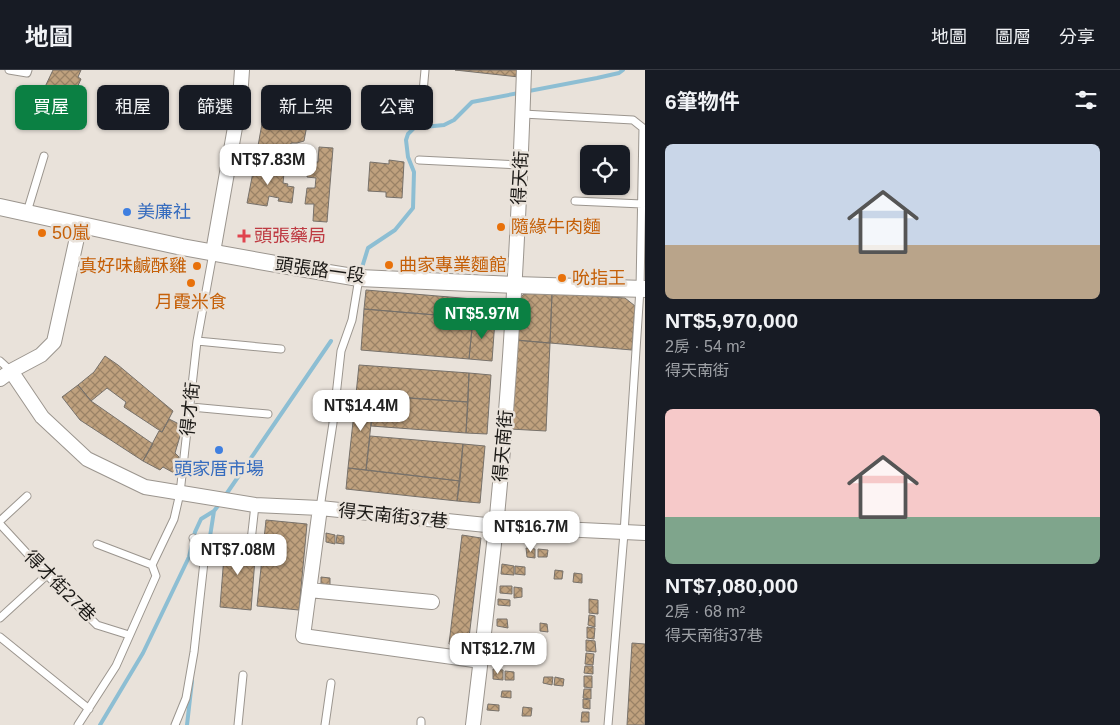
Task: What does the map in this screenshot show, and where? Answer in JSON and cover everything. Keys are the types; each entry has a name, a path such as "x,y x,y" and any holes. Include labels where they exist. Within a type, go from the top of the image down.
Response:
{"street":[{"name":"得才街","path":"213,252 240,99 242,70"},
{"name":"得天街","path":"515,285 524,70"},
{"name":"頭張路一段","path":"0,207 182,247 359,278 642,289"},
{"path":"0,379 41,355 54,342 80,224"},
{"name":"得天南街","path":"473,725 496,526 515,285"},
{"name":"得天南街37巷","path":"12,371 42,417 87,459 145,487 256,505 320,508 496,526 624,533 645,532"},
{"name":"得天南街37巷","path":"320,508 303,636 481,661"},
{"path":"309,590 432,602"}],"lane":[{"path":"9,70 27,73 28,70"},
{"path":"424,85 425,70"},
{"path":"523,114 632,120 643,128 642,289 608,725"},
{"path":"27,212 44,156"},
{"path":"419,160 520,166"},
{"path":"575,201 642,204"},
{"name":"得才街","path":"78,725 116,666 156,576 152,565 174,519 180,493 197,341 213,252"},
{"path":"320,508 333,423 341,351 352,320 359,278"},
{"path":"197,341 281,349"},
{"path":"0,361 12,371"},
{"path":"190,407 268,414"},
{"path":"0,522 27,496"},
{"path":"251,541 256,505"},
{"name":"得才街27巷","path":"0,522 47,575 98,625 130,635"},
{"path":"175,725 186,698 194,652 204,562 193,538"},
{"path":"97,544 152,565"},
{"path":"0,618 47,575"},
{"path":"0,637 89,709"},
{"path":"238,725 243,675"},
{"path":"325,725 331,683"}],"building":[{"path":"53,70 81,70 78,77 81,79 78,85 46,85"},
{"path":"455,70 519,70 519,77"},
{"path":"261,129 306,130 304,141 291,143 289,158 278,155 277,161 256,157"},
{"path":"319,147 333,148 327,222 313,221 314,204 305,204 307,188 315,188 316,178 307,177 308,162 318,162"},
{"path":"389,160 404,162 402,198 386,197 386,192 368,191 370,162 389,164"},
{"path":"255,162 276,165 275,171 284,173 283,183 294,187 292,203 278,201 279,198 269,196 267,206 247,203"},
{"path":"366,290 497,301 495,320 364,309"},
{"path":"552,293 550,343 515,340 515,302 524,294"},
{"path":"552,293 625,298 635,306 632,350 550,343"},
{"path":"364,309 473,318 469,359 361,350"},
{"path":"473,318 495,320 492,361 469,359"},
{"path":"515,340 550,343 546,431 510,429"},
{"path":"105,356 173,411 162,432 124,407 126,402 107,388 91,401 78,385 94,372"},
{"path":"359,365 469,373 468,402 356,394"},
{"path":"469,373 491,375 487,434 466,433"},
{"path":"78,385 91,401 153,444 143,461 80,420 62,397"},
{"path":"356,394 374,396 366,470 348,468"},
{"path":"374,396 468,402 466,433 371,426"},
{"path":"169,419 183,426 175,453 179,457 174,473 163,467 160,470 143,461 159,431 162,432"},
{"path":"370,436 463,444 460,481 366,470"},
{"path":"463,444 485,446 480,503 457,501"},
{"path":"348,468 460,481 457,501 346,489"},
{"path":"266,520 307,524 299,610 257,606"},
{"path":"326,533 335,535 335,544 326,542"},
{"path":"337,535 344,536 344,544 336,543"},
{"path":"462,535 481,538 468,646 449,644"},
{"path":"225,543 256,546 251,610 220,607"},
{"path":"526,548 535,549 535,558 527,557"},
{"path":"538,549 548,550 547,557 538,557"},
{"path":"502,564 514,566 514,575 501,574"},
{"path":"515,566 525,567 525,575 515,574"},
{"path":"555,570 563,571 562,579 554,579"},
{"path":"574,573 582,574 582,583 573,582"},
{"path":"321,577 330,578 330,586 321,586"},
{"path":"500,586 512,586 512,594 500,593"},
{"path":"514,587 522,588 522,597 514,598"},
{"path":"498,599 510,600 510,606 498,605"},
{"path":"589,599 598,600 598,614 589,613"},
{"path":"589,615 595,616 595,627 588,625"},
{"path":"497,619 507,619 508,628 497,626"},
{"path":"540,623 547,624 548,632 540,631"},
{"path":"587,627 595,628 594,639 587,638"},
{"path":"496,638 507,639 506,646 496,646"},
{"path":"586,640 595,641 596,652 586,651"},
{"path":"632,643 645,644 645,725 627,725"},
{"path":"586,653 594,654 593,665 585,664"},
{"path":"585,666 593,666 593,674 584,673"},
{"path":"493,669 503,670 503,680 493,679"},
{"path":"505,671 514,672 514,680 505,680"},
{"path":"584,676 592,676 592,688 584,687"},
{"path":"544,677 553,677 552,685 543,683"},
{"path":"555,677 564,679 563,686 554,685"},
{"path":"584,689 591,689 591,699 583,698"},
{"path":"502,691 511,691 511,698 501,697"},
{"path":"583,699 590,700 590,709 583,708"},
{"path":"488,704 499,705 499,711 487,710"},
{"path":"523,707 532,708 531,716 522,716"},
{"path":"582,712 589,712 589,722 581,722"}],"waterway":[{"path":"360,274 368,248 395,230 413,208 414,172 408,157 406,140 408,134 414,128 444,125 454,120 472,102 597,78 619,73 623,70"},
{"path":"225,496 331,341"},
{"path":"206,562 214,511 221,502"},
{"path":"100,725 143,653 189,557 195,532 201,519 214,511"},
{"path":"187,725 192,681"}],"place":[{"name":"美廉社","path":"127,212"},
{"name":"隨緣牛肉麵","path":"501,227"},
{"name":"50嵐","path":"42,233"},
{"name":"頭張藥局","path":"244,236"},
{"name":"曲家專業麵館","path":"389,265"},
{"name":"真好味鹹酥雞","path":"197,266"},
{"name":"吮指王","path":"562,278"},
{"name":"月霞米食","path":"191,283"},
{"name":"頭家厝市場","path":"219,450"}]}
